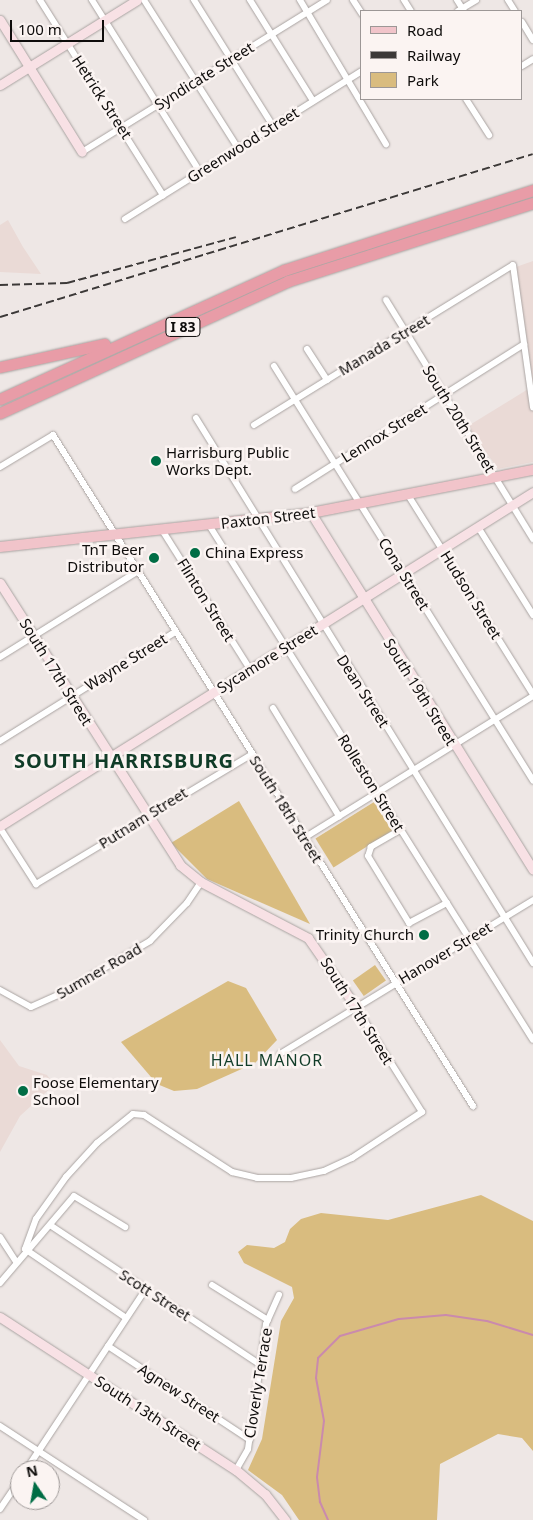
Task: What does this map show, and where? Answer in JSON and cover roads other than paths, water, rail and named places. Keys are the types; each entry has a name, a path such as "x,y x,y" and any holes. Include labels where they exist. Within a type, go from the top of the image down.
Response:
{"highway":[{"name":"I 83","path":"0,399 162,322 284,270 533,190"},
{"name":"I 83","path":"0,413 288,281 533,203"},
{"path":"0,366 78,351 162,322"}],"main road":[{"name":"Paxton Street","path":"0,547 311,513 533,470"}],"street":[{"name":"Hetrick Street","path":"40,0 119,129 125,131 163,195"},
{"path":"92,0 200,172"},
{"path":"0,85 137,0"},
{"path":"144,0 197,80 238,148"},
{"path":"194,0 273,126"},
{"path":"250,0 313,101"},
{"path":"300,0 360,98"},
{"name":"Syndicate Street","path":"82,152 327,0"},
{"path":"353,0 360,11"},
{"path":"457,0 461,10 476,0"},
{"path":"0,20 82,152"},
{"path":"523,24 533,40"},
{"name":"Greenwood Street","path":"125,219 360,72"},
{"path":"361,100 386,144"},
{"path":"469,100 489,135"},
{"name":"Manada Street","path":"254,425 513,265 524,344"},
{"name":"South 20th Street","path":"386,300 533,539"},
{"path":"524,344 533,408"},
{"name":"Lennox Street","path":"295,489 524,344"},
{"path":"307,350 327,380"},
{"name":"Cona Street","path":"274,366 533,781"},
{"name":"Dean Street","path":"196,418 321,625 533,963"},
{"name":"South 18th Street","path":"0,467 53,435 473,1106"},
{"name":"Sycamore Street","path":"0,827 533,492"},
{"name":"Hudson Street","path":"408,495 533,695"},
{"name":"South 19th Street","path":"311,513 361,600 533,869"},
{"name":"Rolleston Street","path":"209,525 533,1040"},
{"path":"478,527 533,614"},
{"name":"Flinton Street","path":"162,530 250,670"},
{"path":"0,657 138,571"},
{"name":"South 17th Street","path":"0,583 146,816 180,865 201,882 308,938 356,1007 422,1112 352,1158 324,1171 291,1178 257,1178 232,1172 144,1115 133,1114 97,1143 66,1177 36,1219 25,1249"},
{"name":"Wayne Street","path":"0,741 175,632"},
{"path":"304,838 533,695"},
{"path":"273,708 339,816"},
{"name":"Putnam Street","path":"0,827 36,884 146,816 252,754"},
{"path":"400,830 371,847 368,856 409,923 447,903"},
{"name":"Sumner Road","path":"0,990 31,1007 150,941 187,904 201,882"},
{"name":"Hanover Street","path":"280,1054 533,900"},
{"path":"0,1283 25,1249 50,1225 74,1196 125,1227"},
{"name":"Scott Street","path":"50,1225 145,1290 261,1364"},
{"path":"0,1237 16,1262"},
{"path":"25,1249 126,1318"},
{"path":"212,1285 268,1320"},
{"path":"33,1460 145,1290"},
{"name":"Cloverly Terrace","path":"236,1470 250,1440 268,1320 279,1294"},
{"name":"South 13th Street","path":"0,1317 236,1470 265,1494 285,1520"},
{"name":"Agnew Street","path":"108,1346 250,1440"},
{"path":"0,1426 144,1520"},
{"path":"0,1509 10,1494"}],"waterway":[{"path":"328,1520 320,1502 317,1477 324,1421 316,1378 318,1358 340,1336 399,1319 446,1315 487,1321 533,1335"}],"railway":[{"path":"0,317 533,154"},
{"path":"0,285 67,283 236,237"}],"place":[{"name":"Harrisburg Public Works Dept.","path":"156,461"},
{"name":"China Express","path":"195,553"},
{"name":"TnT Beer Distributor","path":"154,558"},
{"name":"Trinity Church","path":"424,935"},
{"name":"Foose Elementary School","path":"23,1091"}],"district":[{"name":"SOUTH HARRISBURG","path":"124,760"},
{"name":"HALL MANOR","path":"267,1060"}]}
